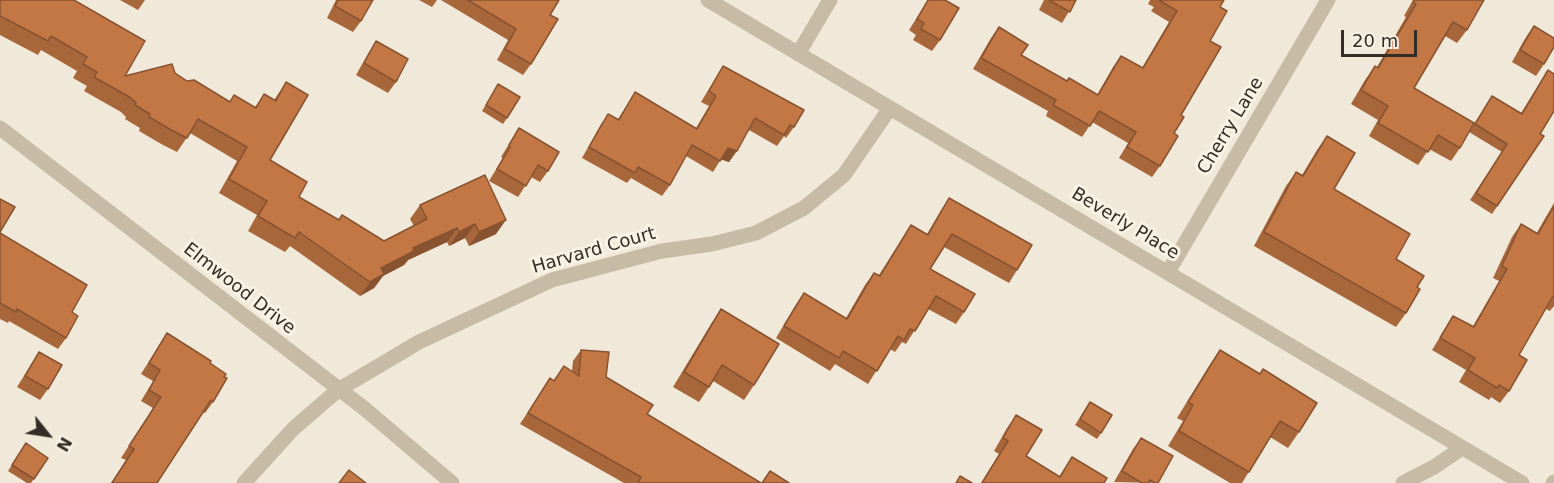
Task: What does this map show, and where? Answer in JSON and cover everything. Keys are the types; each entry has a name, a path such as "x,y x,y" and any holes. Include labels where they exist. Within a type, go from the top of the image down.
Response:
{"street":[{"name":"Beverly Place","path":"708,0 1522,483"},
{"path":"798,54 830,0"},
{"name":"Cherry Lane","path":"1168,272 1328,0"},
{"name":"Harvard Court","path":"244,483 293,429 338,390 419,342 552,280 662,251 712,244 756,233 804,208 844,175 890,108"},
{"name":"Elmwood Drive","path":"0,128 338,390 452,483"},
{"path":"1403,483 1434,467 1462,448"}],"building":[{"path":"0,0 74,0 145,41 125,76 172,64 175,73 187,81 194,80 230,102 234,95 256,108 264,94 276,101 286,82 308,95 270,160 307,182 299,197 339,220 342,215 384,241 427,219 420,205 485,175 506,220 479,232 475,224 459,232 457,228 413,248 414,251 381,268 384,274 370,282 299,232 295,238 258,216 267,201 229,179 247,147 198,119 187,138 149,117 150,114 135,105 136,103 131,98 94,77 97,72 83,64 87,57 51,36 48,41 0,16"},
{"path":"338,0 373,0 361,21 335,6"},
{"path":"468,0 559,0 550,15 558,19 531,64 505,49 516,29"},
{"path":"928,0 945,0 959,8 940,40 921,29 924,23 917,19"},
{"path":"1049,0 1076,0 1070,12"},
{"path":"1159,0 1224,0 1220,7 1227,11 1210,41 1221,47 1181,115 1184,117 1174,133 1178,136 1160,166 1127,147 1136,132 1099,111 1090,126 1053,105 1056,100 981,58 999,27 1028,45 1021,55 1067,81 1069,78 1098,95 1121,56 1143,68 1177,11"},
{"path":"1414,0 1484,0 1467,30 1453,22 1414,88 1474,123 1460,148 1438,135 1428,152 1378,123 1388,106 1361,90 1375,66 1378,68 1416,4"},
{"path":"1534,26 1554,38 1554,47 1544,64 1520,50"},
{"path":"376,41 408,59 396,82 364,63"},
{"path":"723,66 804,110 794,127 790,125 784,135 755,118 737,151 728,148 720,161 692,145 670,185 638,167 635,173 589,147 608,114 619,120 635,92 697,129 716,96 709,91"},
{"path":"1548,70 1554,74 1554,111 1540,134 1544,136 1497,206 1476,193 1507,144 1475,124 1492,96 1522,114"},
{"path":"498,84 520,97 507,118 486,105"},
{"path":"519,128 559,152 548,171 538,165 526,186 497,169"},
{"path":"1327,136 1355,153 1334,189 1410,234 1396,259 1424,276 1417,287 1420,289 1406,313 1264,232 1296,172 1303,176"},
{"path":"949,198 1032,245 1017,270 952,234 930,269 975,294 964,312 936,296 915,331 910,329 904,340 898,336 877,371 843,351 839,358 784,326 804,293 847,319 874,273 880,276 911,225 928,235"},
{"path":"0,199 15,207 0,232"},
{"path":"1554,206 1554,296 1519,355 1527,360 1509,391 1499,385 1497,388 1468,370 1475,358 1440,338 1453,316 1474,327 1507,269 1502,266 1521,224 1538,234"},
{"path":"0,233 87,285 72,312 78,316 66,338 17,309 16,312 0,303"},
{"path":"721,309 779,344 754,385 722,365 709,387 684,372"},
{"path":"167,333 211,361 210,363 226,374 224,377 227,378 157,483 112,483 134,449 129,446 161,397 149,390 160,370 149,363"},
{"path":"581,350 609,352 606,377 653,405 647,414 761,483 638,483 641,477 528,413 550,378 554,381 564,366 579,376"},
{"path":"1220,350 1260,374 1263,369 1317,403 1299,432 1280,421 1249,472 1179,431 1193,405 1188,402"},
{"path":"39,352 62,365 48,389 25,376"},
{"path":"1090,402 1112,415 1101,433 1080,419"},
{"path":"1016,415 1042,430 1026,456 1060,477 1072,457 1107,478 1104,483 982,483 1008,441 1003,438"},
{"path":"1141,438 1173,456 1158,483 1150,480 1148,483 1142,483 1122,471"},
{"path":"26,443 48,458 34,479 12,465"},
{"path":"349,470 366,483 339,483"},
{"path":"770,471 789,483 762,483"},
{"path":"960,476 972,483 956,483"}]}
